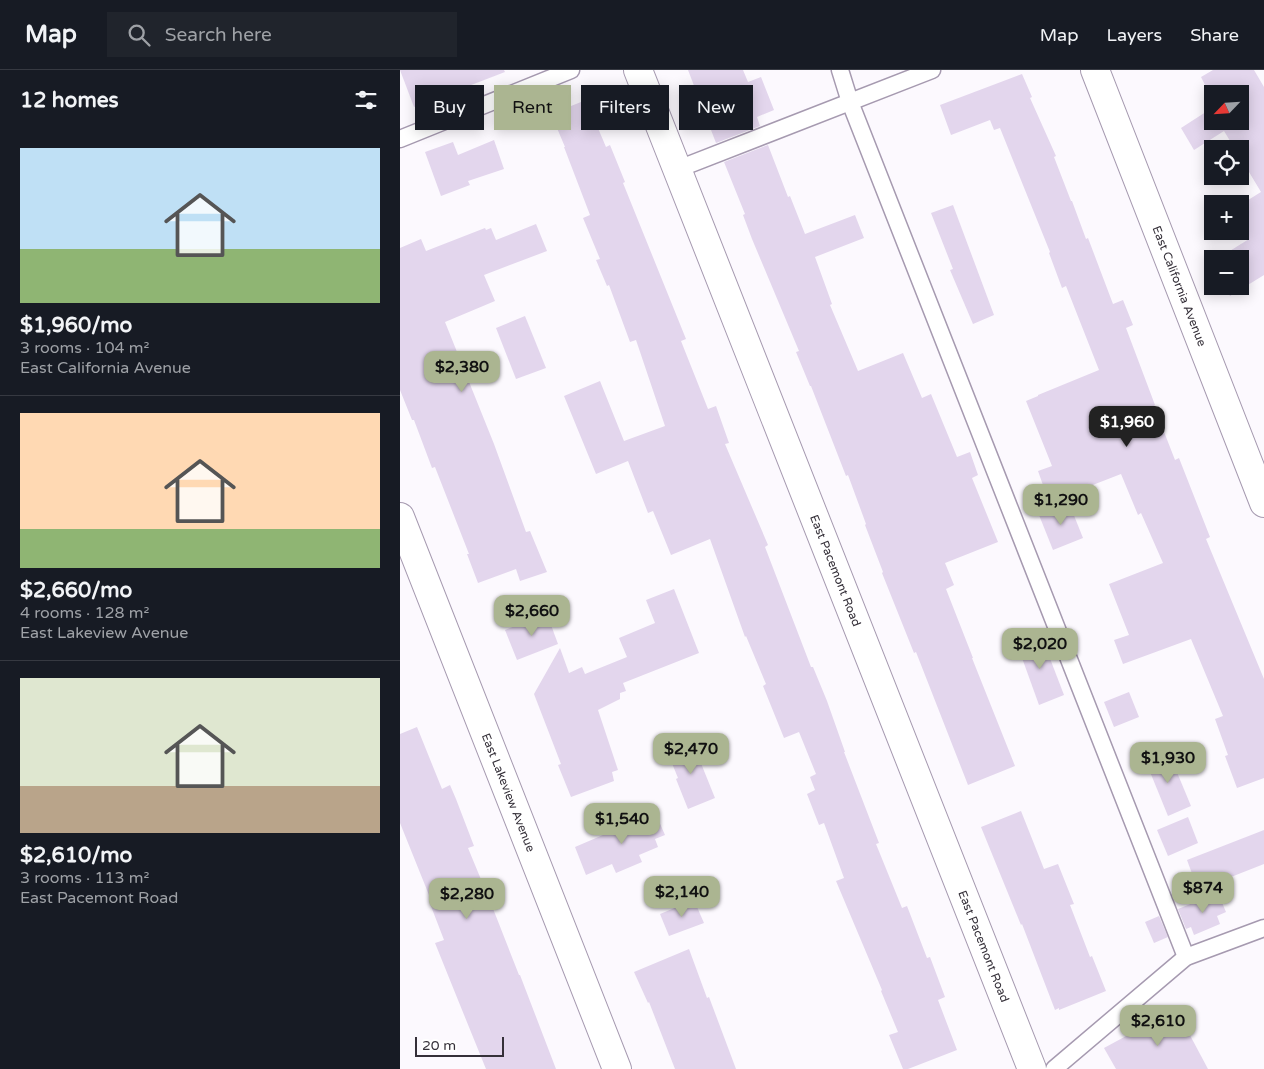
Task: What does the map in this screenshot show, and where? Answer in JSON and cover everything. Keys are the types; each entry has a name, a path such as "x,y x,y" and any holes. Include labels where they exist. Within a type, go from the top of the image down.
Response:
{"street":[{"name":"East Pacemont Road","path":"638,70 1032,1069"},
{"name":"East California Avenue","path":"1094,70 1264,503"},
{"name":"East Lakeview Avenue","path":"400,517 617,1069"}],"lane":[{"path":"400,139 571,70"},
{"path":"840,70 850,102 1186,957"},
{"path":"678,169 932,70"},
{"path":"1054,1069 1186,957 1264,928"}],"building":[{"path":"400,70 504,70 505,72 471,85 415,85 414,107"},
{"path":"688,70 743,70 748,82 761,77 774,110 757,117 760,126 753,129 753,85 694,85"},
{"path":"1213,70 1254,70 1264,87 1264,275 1249,284 1249,250 1231,250 1249,240 1249,199 1261,192 1249,172 1249,140 1230,140 1224,131 1210,140 1204,140 1204,144 1194,150 1181,128 1204,113 1204,130 1249,130 1249,85 1205,85 1201,77"},
{"path":"1022,74 1113,304 1123,300 1133,325 1126,328 1154,406 1175,460 1179,458 1210,537 1206,539 1264,679 1264,778 1237,788 1225,756 1228,755 1215,719 1223,716 1191,639 1123,664 1114,640 1129,635 1109,584 1163,563 1141,513 1138,515 1121,474 1049,502 1038,471 1052,466 1026,401 1099,370 1066,286 1062,288 1050,252 1000,128 994,130 990,120 951,135 940,105"},
{"path":"581,102 581,130 599,130 606,147 610,145 625,182 623,183 686,339 681,341 708,409 716,406 729,443 725,444 768,545 765,547 811,667 813,667 827,701 844,752 879,843 876,844 902,908 907,906 927,958 930,957 945,997 938,1000 957,1050 908,1069 903,1069 889,1035 898,1032 836,881 844,878 824,823 819,825 807,794 815,790 810,777 816,774 799,732 784,738 763,686 766,684 745,637 710,539 671,555 653,511 648,513 628,461 596,474 564,396 600,381 624,441 665,426 636,340 630,342 609,285 607,286 596,260 600,259 583,218 590,215 558,130 571,130 571,106"},
{"path":"711,130 750,130 716,143"},
{"path":"494,140 504,169 468,181 470,185 441,196 425,152 453,142 458,155"},
{"path":"768,145 805,234 855,215 864,238 815,257 832,304 830,305 858,371 903,353 922,398 931,394 957,457 970,452 978,475 972,478 998,542 945,563 954,585 946,589 1015,766 968,785 916,652 914,653 882,573 848,475 846,476 796,352 799,351 752,239 743,215 745,214 724,162"},
{"path":"953,205 994,315 973,324 950,270 953,269 931,213"},
{"path":"536,224 547,251 484,275 495,301 445,322 494,444 526,532 530,531 547,572 520,581 516,569 478,583 467,554 469,554 435,467 432,468 414,420 412,420 400,390 400,248 421,239 426,251 485,228 486,230 491,228 496,240"},
{"path":"525,316 546,368 516,379 496,328"},
{"path":"1069,503 1083,538 1053,550 1039,515"},
{"path":"674,589 699,653 623,683 626,691 620,693 620,699 598,710 618,770 612,772 614,781 571,797 558,765 561,764 534,694 560,648 569,673 582,667 585,674 627,657 619,638 655,623 646,600"},
{"path":"547,614 558,644 517,660 505,630"},
{"path":"1041,635 1064,695 1039,705 1017,644"},
{"path":"1129,692 1139,717 1114,727 1104,702"},
{"path":"417,727 442,789 450,785 456,799 474,846 468,848 556,1069 486,1069 435,943 444,940 429,901 431,900 400,823 400,734"},
{"path":"692,741 715,798 688,809 667,751"},
{"path":"1169,753 1191,806 1168,816 1146,762"},
{"path":"654,810 665,835 655,839 658,847 639,855 642,862 616,873 612,864 586,875 575,847 624,826 623,823"},
{"path":"1021,811 1044,869 1058,864 1074,904 1070,905 1090,957 1092,956 1106,991 1059,1010 1059,1008 1055,1010 1022,924 981,827"},
{"path":"1188,817 1198,843 1168,856 1157,830"},
{"path":"1264,830 1264,864 1198,890 1187,860"},
{"path":"1218,893 1226,912 1217,916 1220,924 1194,935 1191,927 1186,929 1178,909"},
{"path":"694,900 704,923 669,936 660,914"},
{"path":"1159,916 1168,937 1154,943 1145,922"},
{"path":"689,949 736,1069 675,1069 649,1002 634,972"},
{"path":"1176,1009 1208,1069 1116,1069 1104,1048"}]}
